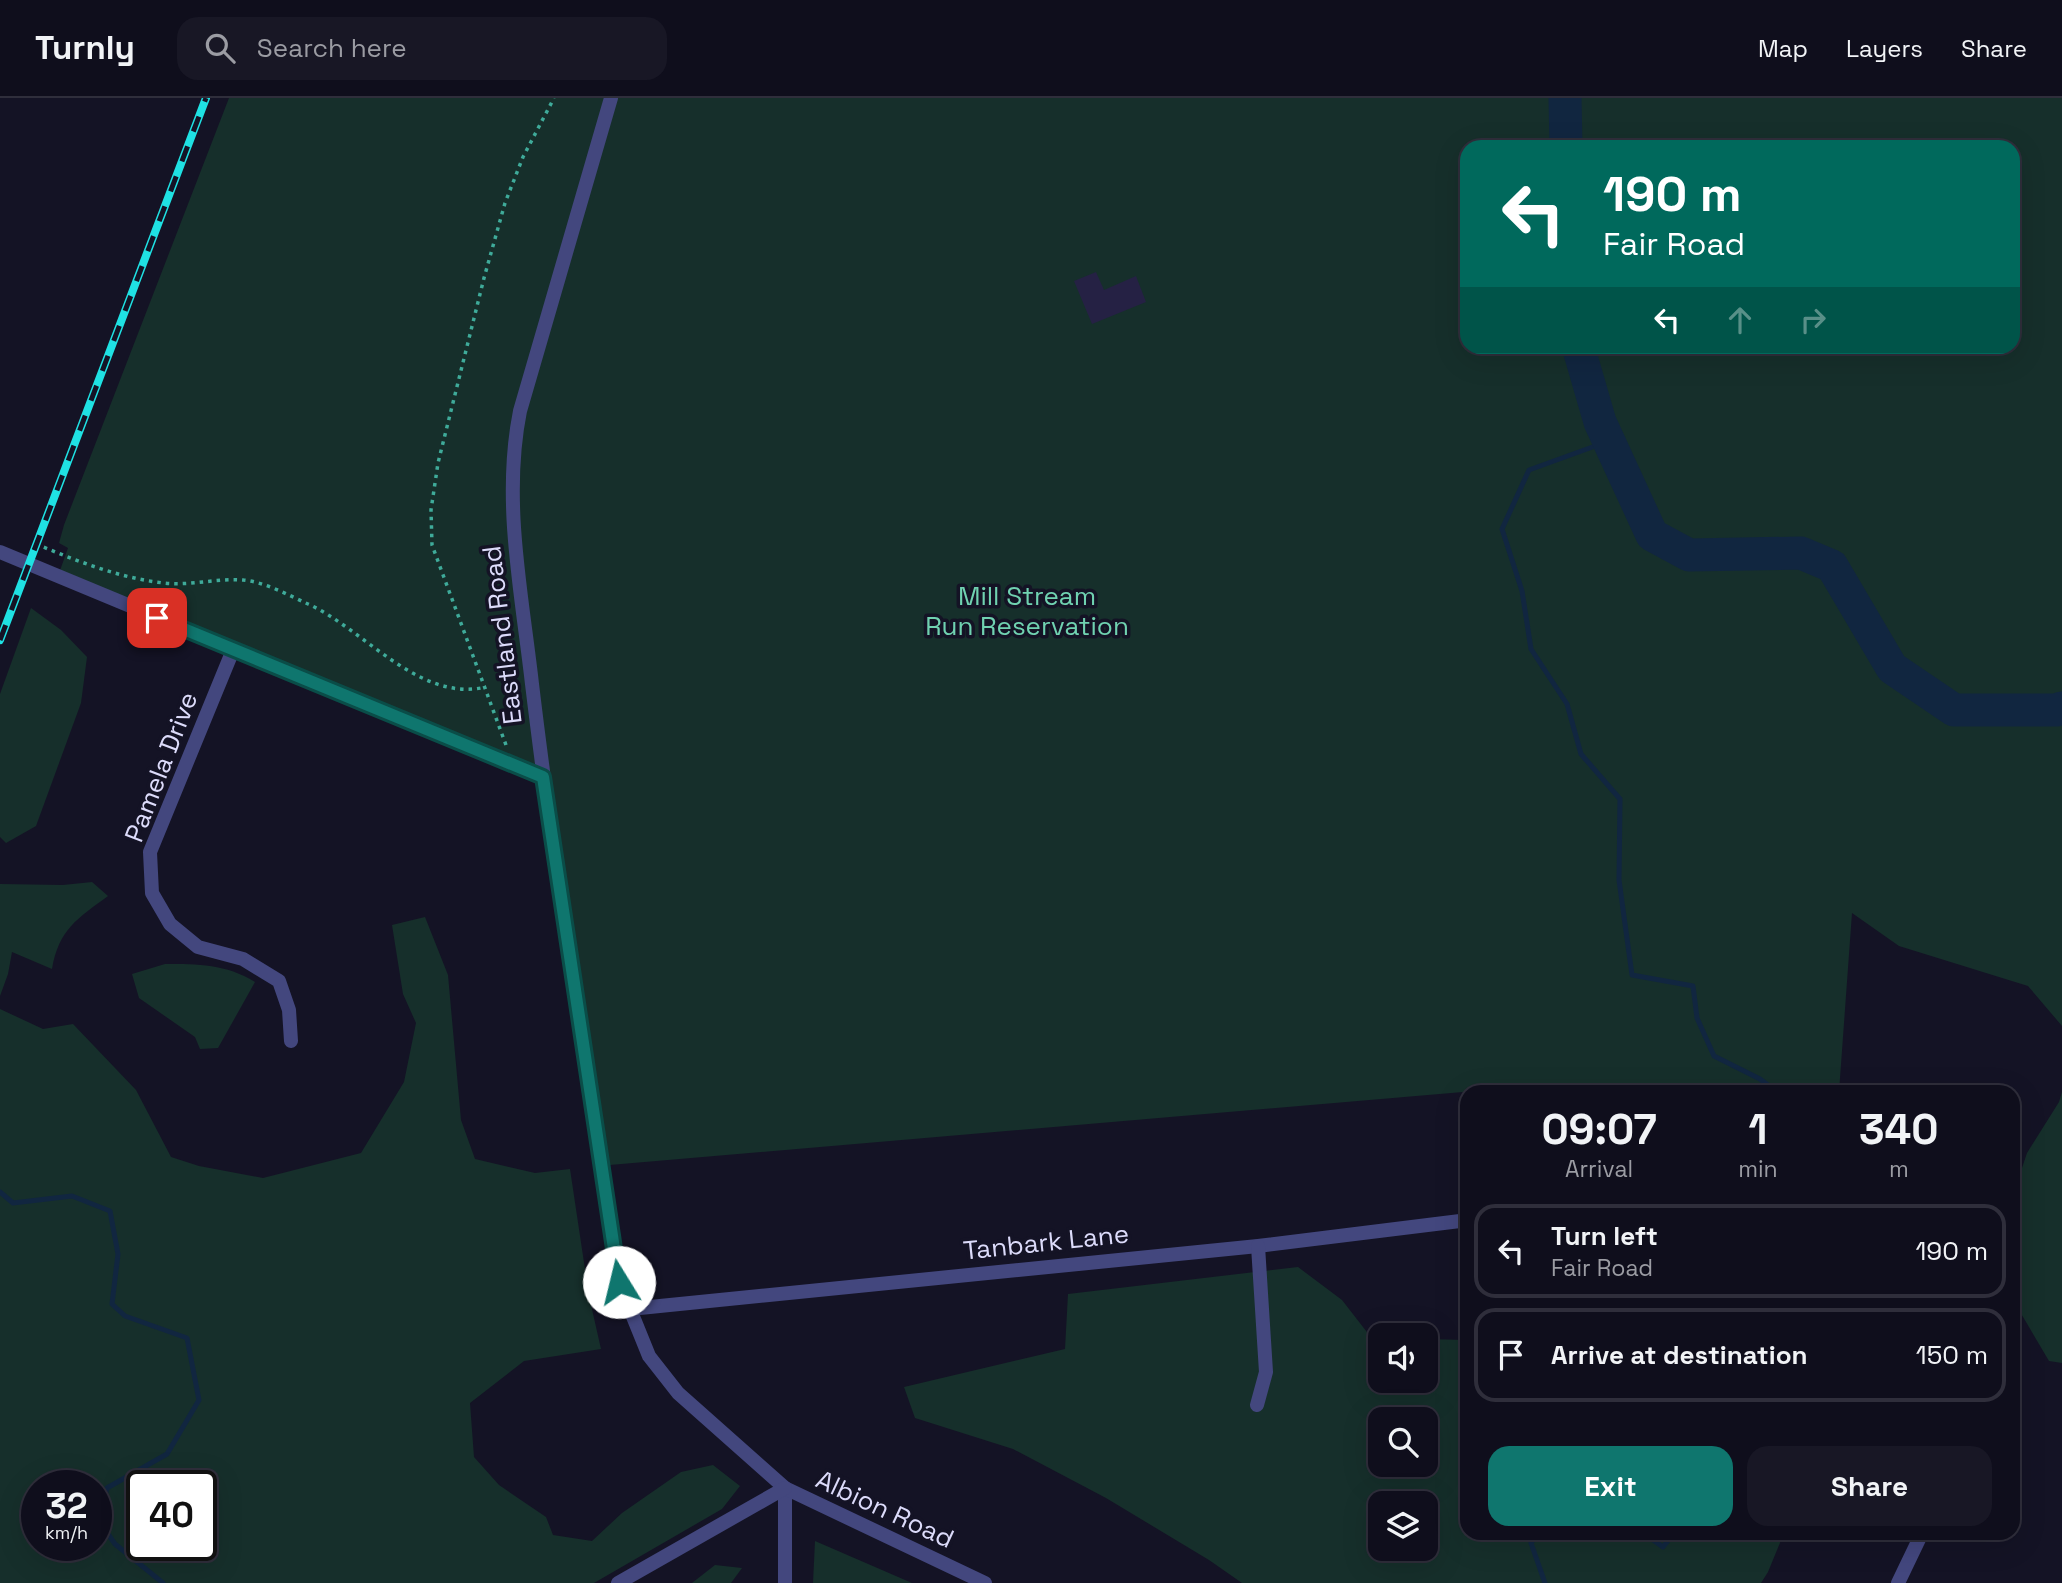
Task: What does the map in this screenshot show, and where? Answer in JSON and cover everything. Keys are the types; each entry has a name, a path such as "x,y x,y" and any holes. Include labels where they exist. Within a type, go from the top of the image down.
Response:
{"street":[{"name":"Eastland Road","path":"611,98 520,411 514,443 513,524 543,777 619,1282 649,1356 678,1393 785,1488"},
{"path":"0,552 543,777"},
{"name":"Pamela Drive","path":"233,650 150,852 152,893 170,924 198,947 243,959 279,981 289,1010 291,1041"},
{"name":"Tanbark Lane","path":"630,1309 1258,1246 1460,1221"},
{"path":"1257,1405 1266,1372 1258,1246"},
{"path":"785,1488 785,1583"},
{"name":"Albion Road","path":"618,1583 785,1488 985,1583"},
{"path":"1898,1583 1919,1540"}],"path":[{"path":"507,749 432,545 432,501 449,416 505,203 523,157 554,98"},
{"path":"36,544 96,567 145,580 184,584 230,580 255,582 331,615 372,648 435,684 460,690 486,687"}],"green space":[{"name":"Mill Stream Run Reservation","path":"229,98 2062,98 2062,1026 2028,986 1899,946 1852,913 1840,1085 1460,1085 1460,1092 598,1166 544,783 58,576 68,548 59,543"},
{"path":"31,608 61,630 87,657 81,703 36,826 6,843 0,837 0,694"},
{"path":"92,882 108,896 71,926 59,944 52,969 12,952 0,996 0,884 63,885"},
{"path":"425,917 448,975 461,1120 475,1159 535,1173 570,1169 589,1296 601,1349 524,1361 470,1403 474,1457 499,1485 546,1517 553,1535 592,1541 622,1513 681,1472 713,1465 740,1486 722,1509 594,1583 0,1583 0,1009 43,1029 73,1024 136,1090 171,1157 199,1166 263,1178 361,1153 404,1082 416,1023 403,994 392,925"},
{"path":"165,964 222,968 255,982 218,1048 200,1049 195,1037 139,998 132,974"},
{"path":"2062,1092 2062,1363 2049,1361 2020,1312 2020,1174 2027,1153 2059,1102"},
{"path":"1298,1267 1342,1300 1368,1333 1368,1393 1438,1393 1438,1339 1460,1340 1460,1540 1781,1540 1761,1583 1242,1583 1106,1498 1013,1449 915,1418 904,1387 1065,1349 1068,1294"},
{"path":"815,1541 912,1583 813,1583"},
{"path":"715,1565 742,1568 731,1583 692,1583"}],"building":[{"path":"1096,272 1104,290 1136,276 1146,302 1092,324 1074,281"}],"waterway":[{"path":"1565,98 1566,140"},
{"path":"1580,354 1600,422 1652,535 1689,555 1801,553 1832,566 1892,668 1954,710 2062,708"},
{"path":"1609,441 1529,470 1502,529 1522,591 1531,649 1567,704 1581,754 1620,799 1619,880 1632,975 1693,986 1697,1018 1714,1056 1768,1085"},
{"path":"0,1192 13,1203 72,1196 110,1211 118,1254 112,1304 125,1316 187,1338 199,1400 167,1454 107,1488 99,1521 115,1544 163,1583"},
{"path":"1533,1540 1531,1543 1545,1583"},
{"path":"1653,1540 1663,1547 1668,1540"}],"railway":[{"path":"0,640 206,98"}],"route":[{"path":"157,618 543,777 619,1282"}]}
